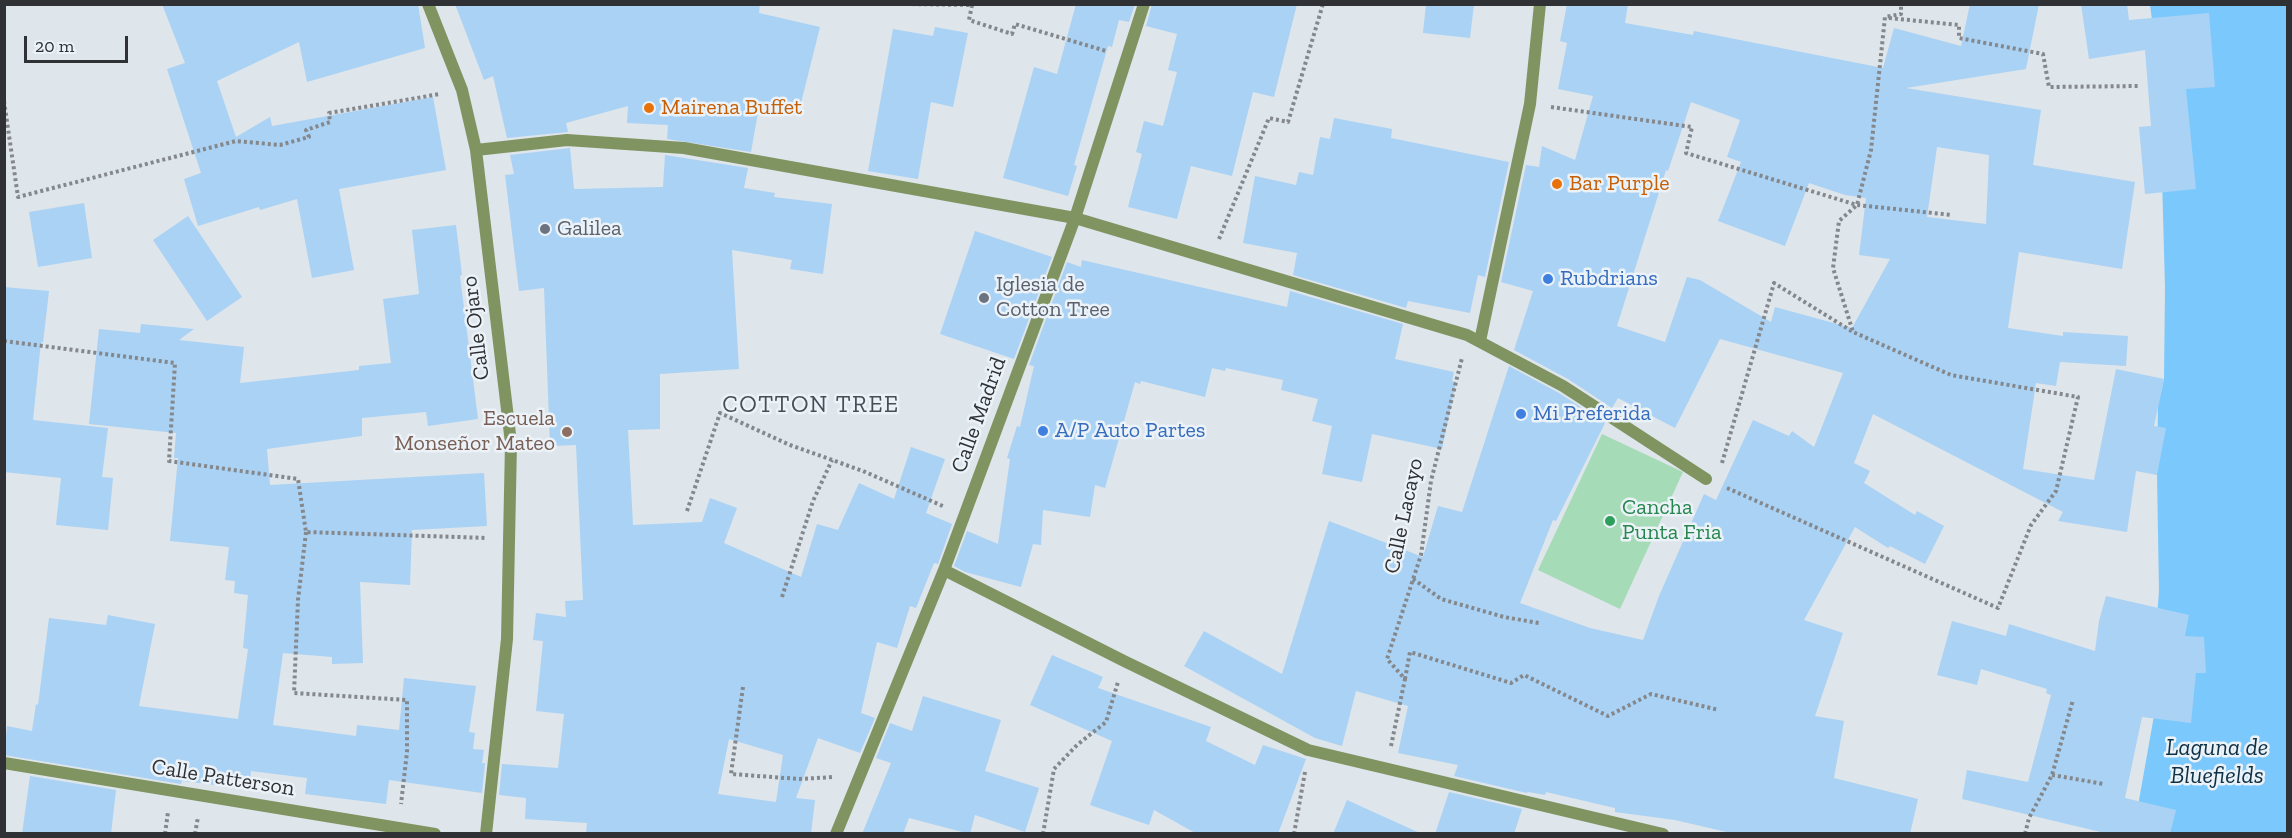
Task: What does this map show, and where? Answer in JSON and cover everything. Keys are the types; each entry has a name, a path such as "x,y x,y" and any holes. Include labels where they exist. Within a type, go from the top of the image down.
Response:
{"street":[{"name":"Calle Ojaro","path":"428,4 462,90 476,150 511,443 507,639 486,834"},
{"name":"Calle Madrid","path":"836,834 945,570 1075,218 1144,4"},
{"path":"1480,341 1530,104 1540,4"},
{"path":"476,150 567,140 684,148 1075,218 1480,341 1563,386 1711,482"},
{"path":"945,570 1124,661 1308,750 1663,834"},
{"name":"Calle Patterson","path":"4,763 435,834"}],"path":[{"path":"906,4 972,4 969,20 1012,34 1015,24 1127,58"},
{"path":"1211,259 1269,118 1288,122 1323,4"},
{"path":"1885,17 1900,14 1901,4"},
{"path":"1885,17 1959,25 1959,38 2043,54 2049,87 2139,86"},
{"path":"1853,332 1833,268 1839,221 1857,205 1870,150 1885,17"},
{"path":"4,101 18,197 236,141 280,145 309,138 306,130 330,122 329,113 462,90"},
{"path":"1530,104 1692,127 1686,153 1857,205 1952,215"},
{"path":"1774,283 1853,332 1951,375 2078,397 2056,491 2031,525 1998,608 1711,482 1774,283"},
{"name":"Calle Lacayo","path":"1405,679 1387,659 1421,555 1431,481 1467,336"},
{"path":"4,341 175,363 169,461 298,479 306,532 298,600 294,693 407,700 407,752 399,827"},
{"path":"687,511 720,413 790,445 863,471 965,515"},
{"path":"782,597 813,501 832,460"},
{"path":"306,532 509,539"},
{"path":"1413,579 1441,599 1504,617 1539,623"},
{"path":"1387,767 1410,652 1511,683 1524,675 1608,716 1651,694 1719,710"},
{"path":"1043,834 1054,769 1077,745 1106,722 1124,661"},
{"path":"743,687 732,774 799,779 859,775"},
{"path":"2025,834 2029,819 2052,775 2073,700"},
{"path":"1294,834 1308,750"},
{"path":"2052,775 2104,784"}],"green space":[{"name":"Cancha Punta Fria","path":"1602,434 1683,472 1620,609 1538,570"}],"water":[{"name":"Laguna de Bluefields","path":"2150,5 2287,5 2287,833 2133,834 2158,693 2153,670 2159,591 2158,406 2164,379 2165,288 2157,57"}],"building":[{"path":"162,4 418,4 425,48 307,82 299,42 217,81 236,137 270,117 272,126 433,97 446,170 339,189 354,270 312,278 297,199 260,210 259,207 198,226 184,179 201,173 167,69 185,63"},
{"path":"455,4 760,4 759,13 820,27 799,111 760,101 751,152 667,139 668,125 627,123 628,106 566,123 568,132 507,138 493,76 484,80"},
{"path":"1076,4 1135,4 1129,22 1119,20 1112,47 1108,46 1074,165 1077,166 1068,196 1003,178 1034,67 1057,74"},
{"path":"1152,4 1297,4 1274,97 1253,92 1232,176 1191,166 1177,219 1128,207 1142,154 1136,152 1144,121 1163,126 1177,72 1168,70 1177,34 1146,26"},
{"path":"1426,4 1474,4 1470,38 1423,33"},
{"path":"1567,4 1628,4 1625,23 1693,35 1694,31 1883,68 1894,28 1961,46 1970,4 2039,4 2026,69 1906,88 2041,110 2033,165 2135,182 2122,269 2019,252 2008,328 2063,336 2063,332 2128,336 2126,366 2060,362 2056,386 2036,383 2023,469 2094,480 2116,369 2164,379 2154,426 2166,428 2157,475 2136,471 2127,532 2058,521 2063,512 1873,414 1854,463 1870,471 1864,483 1915,515 1917,511 1944,526 1925,564 1890,546 1888,548 1855,527 1804,620 1843,633 1815,716 1844,721 1834,778 1918,799 1910,834 1735,834 1675,820 1615,812 1615,808 1546,792 1545,795 1527,793 1454,776 1458,765 1398,753 1408,706 1356,691 1342,746 1315,738 1184,666 1204,631 1282,674 1329,521 1423,557 1438,506 1462,512 1509,366 1559,393 1605,423 1556,521 1553,520 1520,603 1590,628 1643,640 1659,596 1704,494 1716,500 1753,420 1789,436 1792,431 1814,447 1843,373 1720,339 1675,428 1618,398 1612,408 1568,379 1514,350 1533,291 1501,282 1526,165 1539,167 1542,146 1575,160 1593,96 1558,89 1567,43 1560,41","holes":["1691,102 1740,120 1727,157 1741,162 1718,221 1785,246 1809,183 1845,195 1866,198 1859,255 1890,259 1852,328 1775,307 1771,322 1700,280 1687,277 1665,342 1617,326 1666,170 1668,171","1937,147 1989,155 1986,224 1927,217"]},
{"path":"2081,4 2127,4 2129,20 2209,13 2215,87 2186,89 2196,189 2145,194 2139,127 2151,126 2145,50 2089,59"},
{"path":"935,27 968,33 953,107 931,102 918,179 868,171 893,29 933,36"},
{"path":"1334,118 1392,129 1391,138 1509,162 1485,277 1478,275 1470,313 1408,301 1406,308 1293,275 1297,253 1243,243 1255,176 1296,185 1299,172 1313,175 1320,137 1330,139"},
{"path":"570,148 574,189 663,187 665,155 748,168 744,188 775,193 774,197 832,204 823,274 790,269 792,260 732,250 739,369 660,374 660,429 628,430 633,525 702,522 710,498 737,508 724,543 801,577 817,524 838,530 859,483 894,499 911,447 945,459 926,513 952,524 938,564 934,563 916,608 910,606 897,648 877,642 861,713 875,718 860,753 818,738 796,798 815,800 811,834 586,834 587,823 525,819 526,798 499,795 502,764 558,768 564,714 536,711 543,641 533,640 536,613 566,617 565,601 583,600 576,445 550,446 544,288 519,291 505,175 514,174 510,155","holes":["729,739 783,755 776,802 718,794"]},
{"path":"84,203 92,258 38,267 29,212"},
{"path":"188,216 242,297 207,321 153,240"},
{"path":"456,225 478,419 428,426 426,412 362,418 362,436 267,449 270,485 484,473 487,526 412,530 410,585 360,582 363,663 332,664 332,657 283,653 273,725 356,736 357,725 399,730 404,678 476,686 469,732 475,733 473,749 484,750 482,793 389,780 386,804 305,794 307,778 251,771 249,789 182,781 181,784 4,755 7,726 32,731 36,704 38,705 49,618 106,625 108,615 155,624 139,706 238,719 248,649 243,648 248,595 234,593 235,581 225,580 229,547 170,541 178,458 174,458 176,433 89,424 99,329 140,333 141,324 194,329 179,340 244,347 240,383 359,370 359,366 391,363 383,299 419,294 412,230"},
{"path":"975,231 1052,257 1014,359 940,334"},
{"path":"1082,260 1287,307 1290,291 1403,324 1395,359 1454,372 1452,381 1456,382 1442,449 1372,434 1362,482 1322,474 1332,426 1312,421 1318,399 1281,390 1283,380 1226,368 1225,371 1212,368 1205,397 1141,381 1140,384 1135,382 1105,488 1095,485 1090,517 1043,510 1041,545 1033,544 1021,587 965,572 954,566 967,531 998,544 1010,459 1007,458 1017,426 1020,427 1034,366 1029,365 1067,262 1081,267"},
{"path":"4,287 49,291 33,420 108,428 102,477 113,478 108,530 56,525 61,478 4,472"},
{"path":"2106,596 2189,615 2185,636 2204,637 2206,673 2196,673 2191,723 2142,717 2125,798 2176,810 2170,834 2109,834 1962,799 1967,770 2028,782 2051,695 2046,693 2047,689 1981,669 1977,685 1937,675 1952,621 2006,636 2009,624 2095,651 2099,621"},
{"path":"1052,655 1103,677 1098,688 1211,727 1206,741 1255,765 1263,745 1306,759 1278,834 1197,834 1154,810 1149,825 1090,805 1112,741 1030,705"},
{"path":"923,696 1001,720 985,771 1039,788 1025,832 975,815 970,834 909,818 903,834 862,834 891,763 876,758 890,723 912,731"},
{"path":"30,776 116,790 111,834 22,834"},
{"path":"1449,792 1522,809 1514,834 1435,834"},
{"path":"1347,800 1422,834 1333,834"}],"place":[{"name":"Mairena Buffet","path":"649,108"},
{"name":"Bar Purple","path":"1557,184"},
{"name":"Galilea","path":"545,229"},
{"name":"Rubdrians","path":"1548,279"},
{"name":"Iglesia de Cotton Tree","path":"984,298"},
{"name":"Mi Preferida","path":"1521,414"},
{"name":"A/P Auto Partes","path":"1043,431"},
{"name":"Escuela Monseñor Mateo","path":"567,432"},
{"name":"Cancha Punta Fria","path":"1610,521"}],"district":[{"name":"COTTON TREE","path":"811,405"}]}
